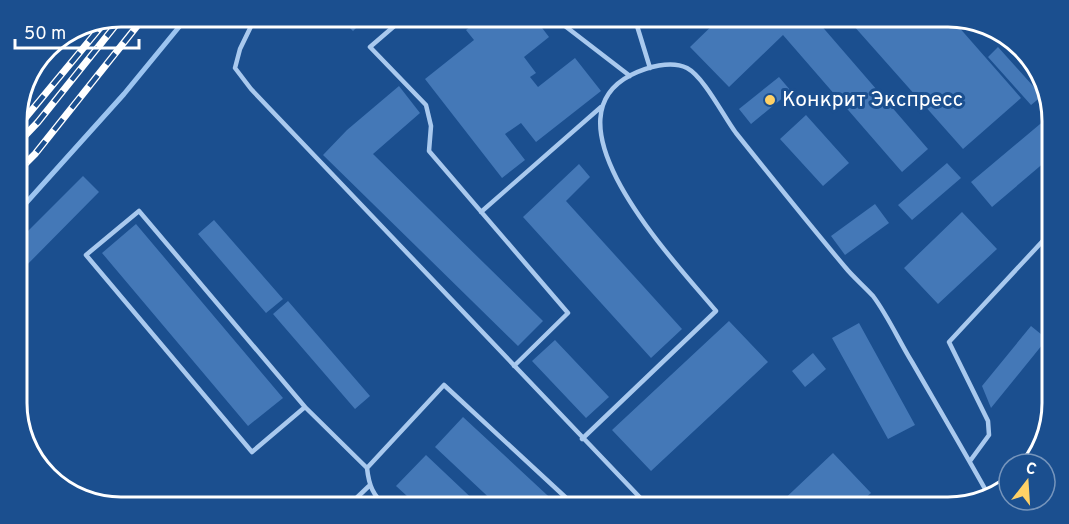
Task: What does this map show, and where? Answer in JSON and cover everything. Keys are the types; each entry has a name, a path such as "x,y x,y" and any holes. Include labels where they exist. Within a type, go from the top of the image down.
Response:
{"lane":[{"path":"251,27 240,49 235,68 251,90 639,497"},
{"path":"393,27 370,47 426,105 431,126 429,151 568,313 514,366"},
{"path":"566,27 630,76"},
{"path":"637,27 650,68"},
{"path":"481,212 601,107 611,91 630,76 650,68 676,64 689,69 706,88 729,124 846,268 873,296 985,489"},
{"path":"582,439 716,311 635,211 603,147 599,126 601,107"},
{"path":"305,407 252,452 86,255 139,211 305,407 367,468 369,486 376,497"},
{"path":"970,461 989,435 988,421 949,342 1042,242"},
{"path":"367,468 444,385 565,497"},
{"path":"357,497 369,486"}],"building":[{"path":"470,27 541,27 549,37 524,57 536,73 530,77 538,87 575,58 601,91 536,142 521,123 505,134 525,160 502,178 425,79 474,40 466,30"},
{"path":"711,27 823,27 928,149 902,172 783,35 729,87 690,47"},
{"path":"855,27 960,28 1021,98 963,149"},
{"path":"998,47 1037,90 1039,98 1031,105 988,57"},
{"path":"779,77 791,91 751,124 739,109"},
{"path":"399,86 420,113 373,154 543,321 518,346 323,155 347,130"},
{"path":"806,115 849,163 823,186 780,139"},
{"path":"1042,122 1042,164 992,207 971,182"},
{"path":"947,163 961,178 912,220 898,205"},
{"path":"579,164 590,177 566,201 682,329 651,358 523,217"},
{"path":"83,176 99,192 27,265 27,232"},
{"path":"875,204 889,223 845,255 831,236"},
{"path":"962,212 997,249 938,304 904,268"},
{"path":"214,220 283,299 266,313 198,234"},
{"path":"136,224 283,398 248,426 102,253"},
{"path":"288,301 370,396 355,409 273,314"},
{"path":"729,321 768,362 651,471 612,430"},
{"path":"859,323 915,425 888,439 832,338"},
{"path":"1031,326 1042,335 1042,345 991,408 982,386"},
{"path":"555,340 609,397 586,418 532,361"},
{"path":"813,353 826,369 805,387 792,371"},
{"path":"463,417 549,497 488,497 435,447"},
{"path":"833,453 871,493 866,497 787,497"},
{"path":"426,455 470,497 408,497 396,486"}],"waterway":[{"path":"27,202 124,94 179,27"}],"railway":[{"path":"27,162 136,27"},
{"path":"27,134 114,28"},
{"path":"27,116 98,30"}],"place":[{"name":"Конкрит Экспресс","path":"770,100"}]}
